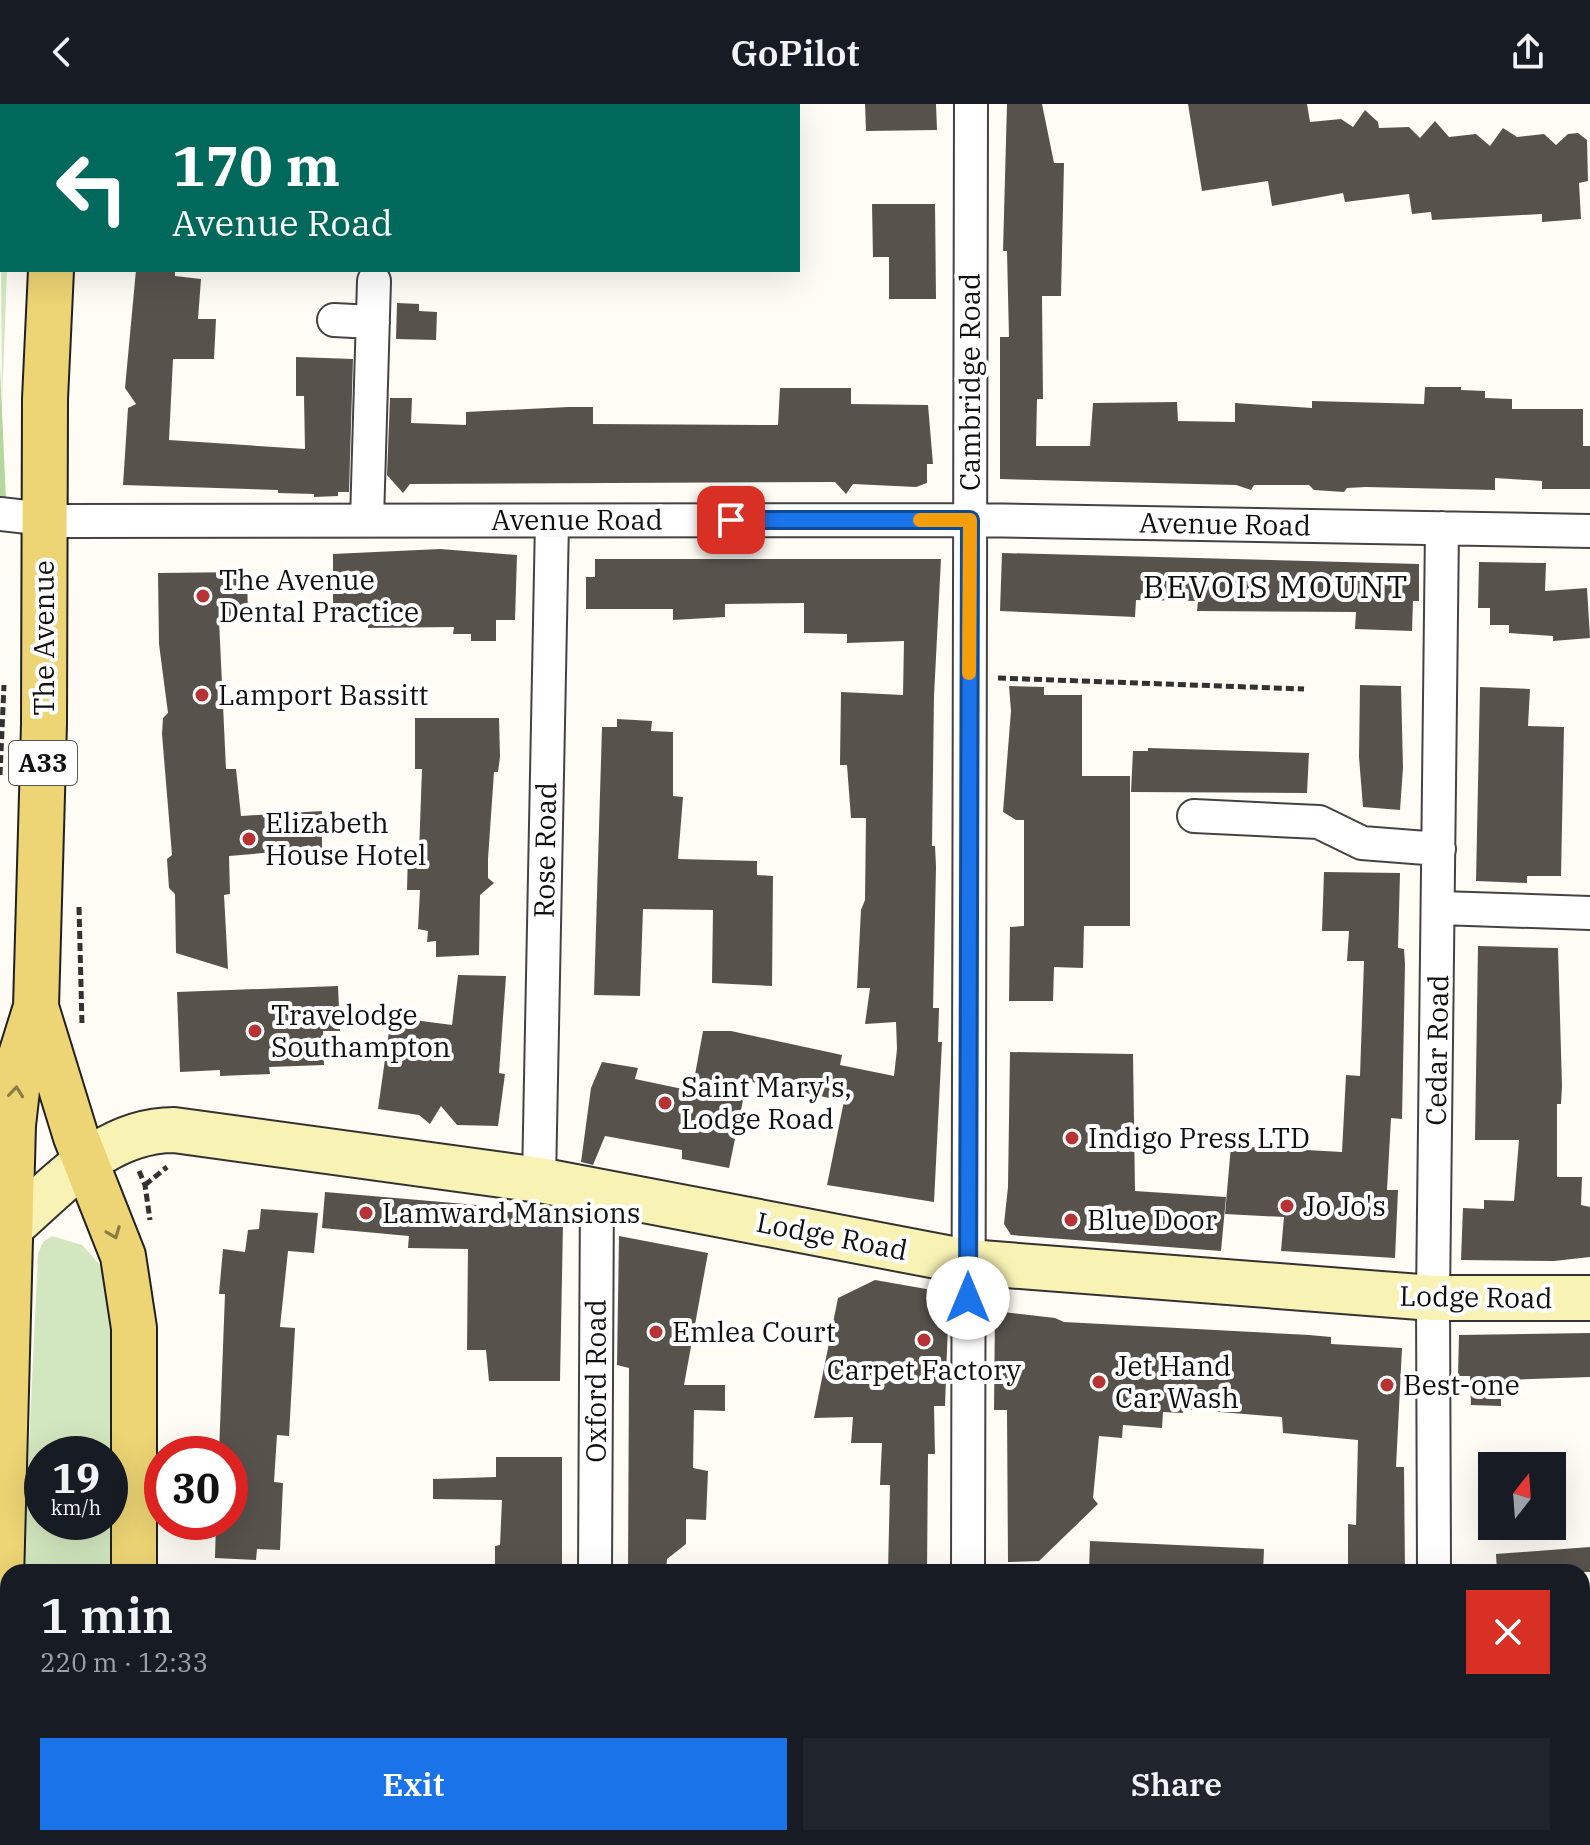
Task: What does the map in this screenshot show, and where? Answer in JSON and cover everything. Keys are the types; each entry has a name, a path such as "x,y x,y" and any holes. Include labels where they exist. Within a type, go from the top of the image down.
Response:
{"main road":[{"name":"The Avenue","path":"1,1564 6,1227 19,1070 36,1007 51,272"},
{"name":"The Avenue","path":"36,1007 85,1161 123,1256 134,1328 134,1564"}],"street":[{"name":"Cambridge Road","path":"968,1564 971,104"},
{"path":"367,520 374,281"},
{"path":"334,320 373,322"},
{"name":"Avenue Road","path":"0,514 44,519 970,520 1590,531"},
{"name":"Rose Road","path":"539,1180 552,521"},
{"name":"Cedar Road","path":"1434,1564 1433,1298 1440,908 1442,528"},
{"path":"1194,816 1319,822 1362,843 1439,849"},
{"path":"1440,908 1590,913"},
{"name":"Lodge Road","path":"6,1227 85,1161 137,1134 174,1130 539,1180 968,1262 1433,1298 1590,1298"},
{"name":"Oxford Road","path":"595,1564 597,1190"}],"path":[{"path":"969,678 1304,689"},
{"path":"140,1175 151,1231"}],"green space":[{"path":"1,272 7,272 2,403"},
{"path":"0,366 6,500 0,500"},
{"path":"52,1236 82,1245 104,1269 117,1343 116,1436 29,1436 38,1254 43,1242"},
{"path":"25,1540 115,1540 115,1564 23,1564"}],"building":[{"path":"865,104 936,104 937,130 866,131"},
{"path":"1007,104 1042,104 1054,163 1064,163 1061,296 1042,296 1043,399 1037,399 1036,446 1090,446 1093,403 1177,402 1178,421 1235,422 1235,403 1312,408 1312,401 1424,404 1425,387 1461,387 1461,390 1485,391 1485,398 1512,399 1512,409 1583,409 1583,446 1590,446 1590,489 1542,489 1542,481 1495,478 1495,490 1366,487 1347,488 1344,492 1314,490 1309,485 1254,485 1251,490 1236,485 1000,479 1000,337 1009,337 1007,251 1003,251"},
{"path":"1188,104 1307,104 1310,122 1341,119 1353,127 1365,110 1378,122 1379,128 1409,127 1420,138 1435,121 1449,137 1476,134 1490,146 1503,128 1517,137 1544,134 1556,145 1568,134 1578,133 1587,140 1588,181 1579,183 1581,219 1542,222 1542,214 1432,220 1431,212 1412,214 1409,194 1345,202 1343,193 1272,206 1268,181 1202,191"},
{"path":"872,204 935,204 936,299 889,299 889,257 873,257"},
{"path":"136,272 175,272 175,276 201,279 198,319 216,319 214,359 173,359 169,440 305,449 304,396 296,396 296,357 353,359 349,492 338,492 338,496 314,497 314,494 278,493 278,490 123,485 128,408 136,404 125,388"},
{"path":"397,303 419,304 419,311 437,312 436,340 396,339"},
{"path":"780,388 851,388 851,404 928,405 933,464 927,464 927,483 916,487 853,484 846,494 835,482 410,484 403,493 387,475 390,398 412,398 411,423 466,425 466,412 593,407 593,424 778,425"},
{"path":"440,549 517,555 515,620 496,620 496,641 471,641 471,634 453,634 454,627 368,628 368,622 346,622 347,603 333,604 333,554"},
{"path":"1002,553 1419,564 1419,601 1413,601 1412,631 1355,629 1356,612 1197,611 1198,601 1136,600 1135,617 1000,611"},
{"path":"595,559 941,559 934,696 932,846 935,846 936,867 933,1008 939,1008 938,1042 942,1042 934,1202 827,1185 844,1101 747,1081 729,1168 682,1159 682,1150 605,1136 593,1165 581,1162 591,1088 602,1062 638,1068 635,1079 692,1091 703,1031 731,1031 842,1055 840,1065 894,1076 897,1049 896,1022 865,1024 870,988 857,988 861,910 865,900 866,818 851,818 847,765 840,765 841,692 903,695 904,641 847,643 847,634 804,633 804,603 725,604 725,617 673,620 673,609 586,609 586,577 595,577"},
{"path":"1479,562 1546,563 1545,591 1587,588 1590,638 1553,641 1553,636 1509,633 1509,625 1490,625 1490,608 1478,608"},
{"path":"247,572 248,620 219,620 226,769 236,769 241,816 322,811 322,848 229,856 230,894 224,895 228,969 176,953 175,894 169,888 167,859 172,855 162,734 163,718 168,713 159,644 158,573"},
{"path":"1360,685 1401,686 1403,768 1400,810 1363,807 1359,757"},
{"path":"1009,686 1044,687 1044,695 1082,695 1082,776 1130,776 1130,926 1084,926 1083,968 1054,967 1053,1001 1009,1001 1010,927 1024,926 1024,820 1016,820 1003,812 1011,711"},
{"path":"1480,687 1530,689 1528,726 1564,727 1561,876 1527,876 1527,883 1476,881"},
{"path":"415,718 499,718 500,757 498,772 494,772 488,859 488,878 494,883 480,895 479,955 436,957 436,941 427,942 428,931 418,929 420,890 407,890 408,852 419,853 422,769 415,769"},
{"path":"617,719 652,721 651,731 673,732 673,796 683,797 678,859 757,861 757,875 773,876 772,986 712,983 713,910 643,909 640,996 594,995 602,727 617,727"},
{"path":"1148,748 1309,753 1307,793 1131,792 1133,751 1148,751"},
{"path":"1324,872 1400,873 1398,948 1404,949 1405,964 1402,1119 1391,1118 1387,1190 1398,1190 1395,1258 1281,1251 1284,1217 1225,1214 1231,1146 1342,1152 1346,1075 1360,1076 1364,961 1347,961 1349,931 1322,931"},
{"path":"1478,946 1558,948 1562,1086 1561,1104 1557,1104 1557,1177 1582,1177 1581,1205 1590,1207 1590,1257 1554,1261 1461,1260 1463,1208 1484,1209 1484,1200 1514,1201 1519,1140 1475,1140"},
{"path":"458,975 506,976 499,1073 505,1074 498,1126 457,1125 441,1106 430,1124 419,1115 378,1109 391,1017 452,1025"},
{"name":"Travelodge Southampton","path":"338,986 340,1031 323,1031 324,1065 269,1067 270,1074 220,1076 220,1070 180,1072 177,992"},
{"name":"Indigo Press LTD","path":"1010,1052 1133,1054 1135,1191 1226,1197 1221,1251 1011,1235 1004,1224 1008,1187"},
{"path":"325,1192 477,1205 477,1208 491,1208 491,1212 524,1212 524,1220 563,1224 560,1381 489,1381 486,1350 467,1350 468,1249 408,1248 409,1236 322,1228"},
{"path":"261,1209 318,1213 314,1253 288,1251 280,1327 295,1328 289,1436 277,1435 274,1482 283,1483 280,1550 257,1549 256,1560 215,1558 216,1540 248,1540 248,1436 220,1436 225,1294 219,1294 223,1249 245,1252 248,1230 259,1229"},
{"path":"619,1236 708,1253 684,1385 725,1385 725,1411 694,1410 693,1468 708,1471 706,1520 686,1519 686,1544 667,1559 667,1564 628,1564 629,1368 617,1365"},
{"path":"875,1280 949,1293 945,1406 934,1406 935,1454 928,1454 927,1564 888,1564 890,1485 880,1485 882,1443 851,1443 853,1417 814,1418 838,1298"},
{"path":"995,1311 1055,1318 1064,1322 1309,1335 1331,1337 1331,1344 1402,1348 1396,1467 1404,1467 1405,1564 1348,1564 1348,1524 1356,1525 1358,1440 1283,1433 1282,1417 1183,1409 1183,1413 1163,1412 1162,1428 1123,1425 1122,1438 1099,1436 1093,1498 1098,1504 1039,1561 1008,1562 1007,1410 994,1410"},
{"path":"1590,1333 1590,1377 1501,1380 1501,1406 1471,1405 1470,1376 1458,1376 1459,1335"},
{"path":"496,1457 562,1457 562,1564 495,1564 495,1546 500,1545 502,1500 433,1499 433,1479 496,1477"},
{"path":"1090,1541 1264,1549 1263,1564 1089,1564"},
{"path":"1590,1547 1590,1564 1497,1564 1496,1554"}],"slow traffic":[{"path":"920,520 970,520 969,673"}],"place":[{"name":"The Avenue Dental Practice","path":"203,596"},
{"name":"Lamport Bassitt","path":"202,695"},
{"name":"Elizabeth House Hotel","path":"249,839"},
{"name":"Travelodge Southampton","path":"255,1031"},
{"name":"Saint Mary's, Lodge Road","path":"665,1103"},
{"name":"Indigo Press LTD","path":"1072,1138"},
{"name":"Jo Jo's","path":"1287,1206"},
{"name":"Lamward Mansions","path":"366,1213"},
{"name":"Blue Door","path":"1071,1220"},
{"name":"Emlea Court","path":"656,1332"},
{"name":"Carpet Factory","path":"924,1340"},
{"name":"Jet Hand Car Wash","path":"1099,1382"},
{"name":"Best-one","path":"1387,1385"}],"district":[{"name":"BEVOIS MOUNT","path":"1276,587"}],"route":[{"path":"731,520 970,520 968,1298"}]}
